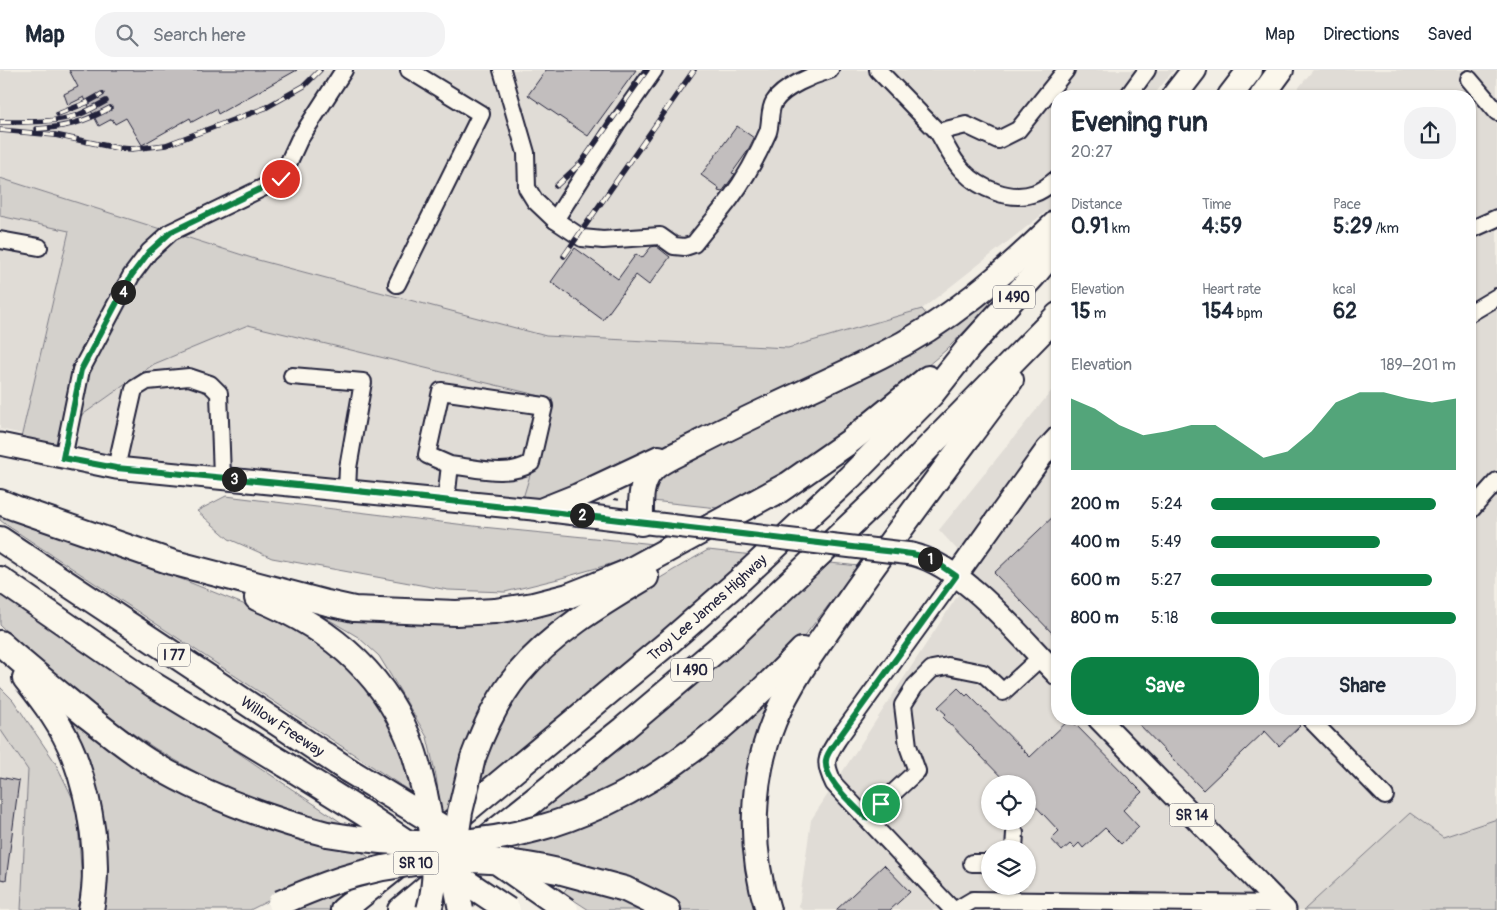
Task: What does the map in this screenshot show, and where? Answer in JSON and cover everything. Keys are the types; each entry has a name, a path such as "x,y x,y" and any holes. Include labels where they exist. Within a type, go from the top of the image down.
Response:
{"highway":[{"path":"1179,90 1194,70"},
{"path":"1235,90 1250,70"},
{"path":"1267,90 1282,70"},
{"path":"650,524 642,493 647,475 654,467 709,438 914,339 947,318 1004,271 1051,227"},
{"name":"I 490","path":"922,393 937,370 969,347 1051,254"},
{"name":"I 490","path":"400,910 529,803 623,729 733,636 880,498 1051,322"},
{"path":"768,910 763,895 756,848 755,813 766,748 774,722 786,696 805,663 868,574 1051,325"},
{"path":"460,910 452,864 460,812 473,758 486,725 502,697 518,675 537,654 561,634 617,595 693,549 922,393"},
{"name":"Troy Lee James Highway","path":"342,910 422,848 669,642 741,579 850,477 922,393"},
{"path":"543,510 709,438"},
{"path":"171,562 289,594 354,609 456,613 495,611 533,605 568,596 625,573 785,486"},
{"path":"0,502 171,562 280,607 304,619 351,654 380,688 395,710 414,751 425,794 435,850 432,898 429,910"},
{"name":"Willow Freeway","path":"0,540 348,770 484,853 566,910"},
{"path":"0,642 38,677 122,744 180,779 239,807 296,826 362,840 419,844 463,842 497,838 535,830 565,820 646,784 675,765 732,719 805,646 868,574"},
{"name":"Willow Freeway","path":"0,579 154,685 363,813 508,910"},
{"path":"0,648 42,700 60,727 74,755 87,802 95,857 95,892 91,910"},
{"name":"SR 10","path":"273,907 324,885 358,874 421,862 478,859 522,864 558,871 625,889 668,910"}],"main road":[{"path":"0,444 116,468 543,510 912,554 926,557 937,563 978,593 1051,668"},
{"path":"956,576 1051,453"},
{"name":"SR 14","path":"1106,725 1282,907"}],"street":[{"path":"63,458 81,370 131,276 149,252 171,232 281,179 299,140 344,70"},
{"path":"397,284 480,114 409,70"},
{"path":"502,70 526,153 527,188 535,201 555,220 582,238 602,240 660,236 674,246 685,247 694,244 730,199 745,176 768,130 774,102 785,91 800,82 830,70"},
{"path":"555,220 617,123 654,70"},
{"path":"878,70 938,132 954,160 974,181 994,191 1014,196 1034,194 1051,183"},
{"path":"938,132 966,124 998,140 1013,134 1066,70"},
{"path":"1132,90 1146,70"},
{"path":"1469,79 1497,112"},
{"path":"1476,227 1497,218"},
{"path":"0,240 39,248"},
{"path":"1476,309 1497,297"},
{"path":"292,376 364,382 348,468 347,490"},
{"path":"116,468 134,390 147,381 189,377 210,384 219,393 222,478"},
{"path":"441,390 544,406 531,463 522,469 502,472 450,465 427,455 441,390"},
{"path":"446,500 450,465"},
{"path":"1476,504 1497,481"},
{"path":"956,576 838,739 826,760 827,770 834,784 954,910 973,900 1001,895"},
{"path":"866,818 917,771 908,746 903,705 915,686 932,669 948,666 984,673 1003,692 1040,658"},
{"path":"1316,725 1385,796"},
{"path":"972,863 981,863"},
{"path":"1036,894 1282,907"}],"shaded area":[{"path":"0,70 1174,70 1158,90 1051,90 1051,208 922,309 788,348 546,336 258,260 0,178"},
{"path":"1313,70 1497,70 1497,910 802,910 799,906 811,820 975,569 939,530 1051,391 1051,725 1476,725 1476,90 1297,90"},
{"path":"0,178 258,260 546,336 788,348 922,309 935,326 880,357 520,508 553,399 248,325 154,364 71,423 63,458 16,448 22,434 69,231 0,216"},
{"path":"0,216 69,230 22,434 0,429"},
{"path":"1008,281 1011,284 946,350 849,432 727,509 652,501 652,476"},
{"path":"248,325 553,399 520,508 63,458 71,423 154,364"},
{"path":"226,496 482,527 665,545 628,559 505,592 448,590 272,558 229,539 197,511"},
{"path":"0,506 315,633 381,697 420,798 5,524 0,520"},
{"path":"708,550 762,556 471,800 482,765 505,714 537,669 563,645 595,621 659,579"},
{"path":"830,563 859,566 799,643 727,714 615,791 527,822 751,635"},
{"path":"0,592 354,831 330,827 229,791 156,749 84,701 48,672 0,625"},
{"path":"599,597 517,663 447,816 441,812 436,776 427,737 379,656 358,637 316,612"},
{"path":"0,687 13,700 55,762 77,807 82,884 77,910 21,910 28,770 0,729"},
{"path":"773,692 778,698 764,730 761,910 683,910 619,880 517,853 523,842"},
{"path":"0,702 45,783 42,910 0,910"},
{"path":"63,706 150,768 238,819 358,850 375,861 302,884 250,910 104,910 106,848 99,796"},
{"path":"1410,813 1443,837 1497,819 1497,910 1304,910"},
{"path":"375,879 335,910 284,910"},
{"path":"571,882 597,885 645,910 589,910 563,893"}],"building":[{"path":"69,70 297,70 218,114 216,109 192,122 190,118 142,145 126,118 115,124 112,119 99,126 84,97 68,105 64,94 78,87"},
{"path":"546,70 636,70 588,136 528,95"},
{"path":"737,126 754,138 747,152 732,173 735,174 722,192 718,191 719,188 701,175"},
{"path":"656,246 670,257 649,285 636,275 603,320 551,282 575,248 618,279 636,254 642,258 651,247"},
{"path":"1051,519 1051,632 994,573"},
{"path":"958,688 966,696 968,694 1030,757 1064,725 1076,725 1142,792 1123,810 1139,827 1121,844 1105,828 1083,848 1079,843 1074,848 1070,844 1062,851 1051,839 1059,831 1036,807 1036,775 999,775 943,717 946,714 938,707"},
{"path":"1140,725 1300,726 1279,746 1265,731 1203,790"},
{"path":"0,777 19,781 6,880 0,879"},
{"path":"884,865 910,892 890,910 836,910"}],"railway":[{"path":"0,130 55,135 117,148 132,149 166,145 265,108 304,86 320,70"},
{"path":"556,186 581,163 647,70"},
{"path":"564,256 694,70"},
{"path":"58,114 86,103 102,94"},
{"path":"0,122 39,122 69,118 106,101"},
{"path":"37,129 75,123 110,108"}],"route":[{"path":"281,179 171,232 149,252 131,276 81,370 63,458 116,468 543,510 926,557 956,576 838,739 826,760 827,770 834,784 866,818 881,804"}]}
